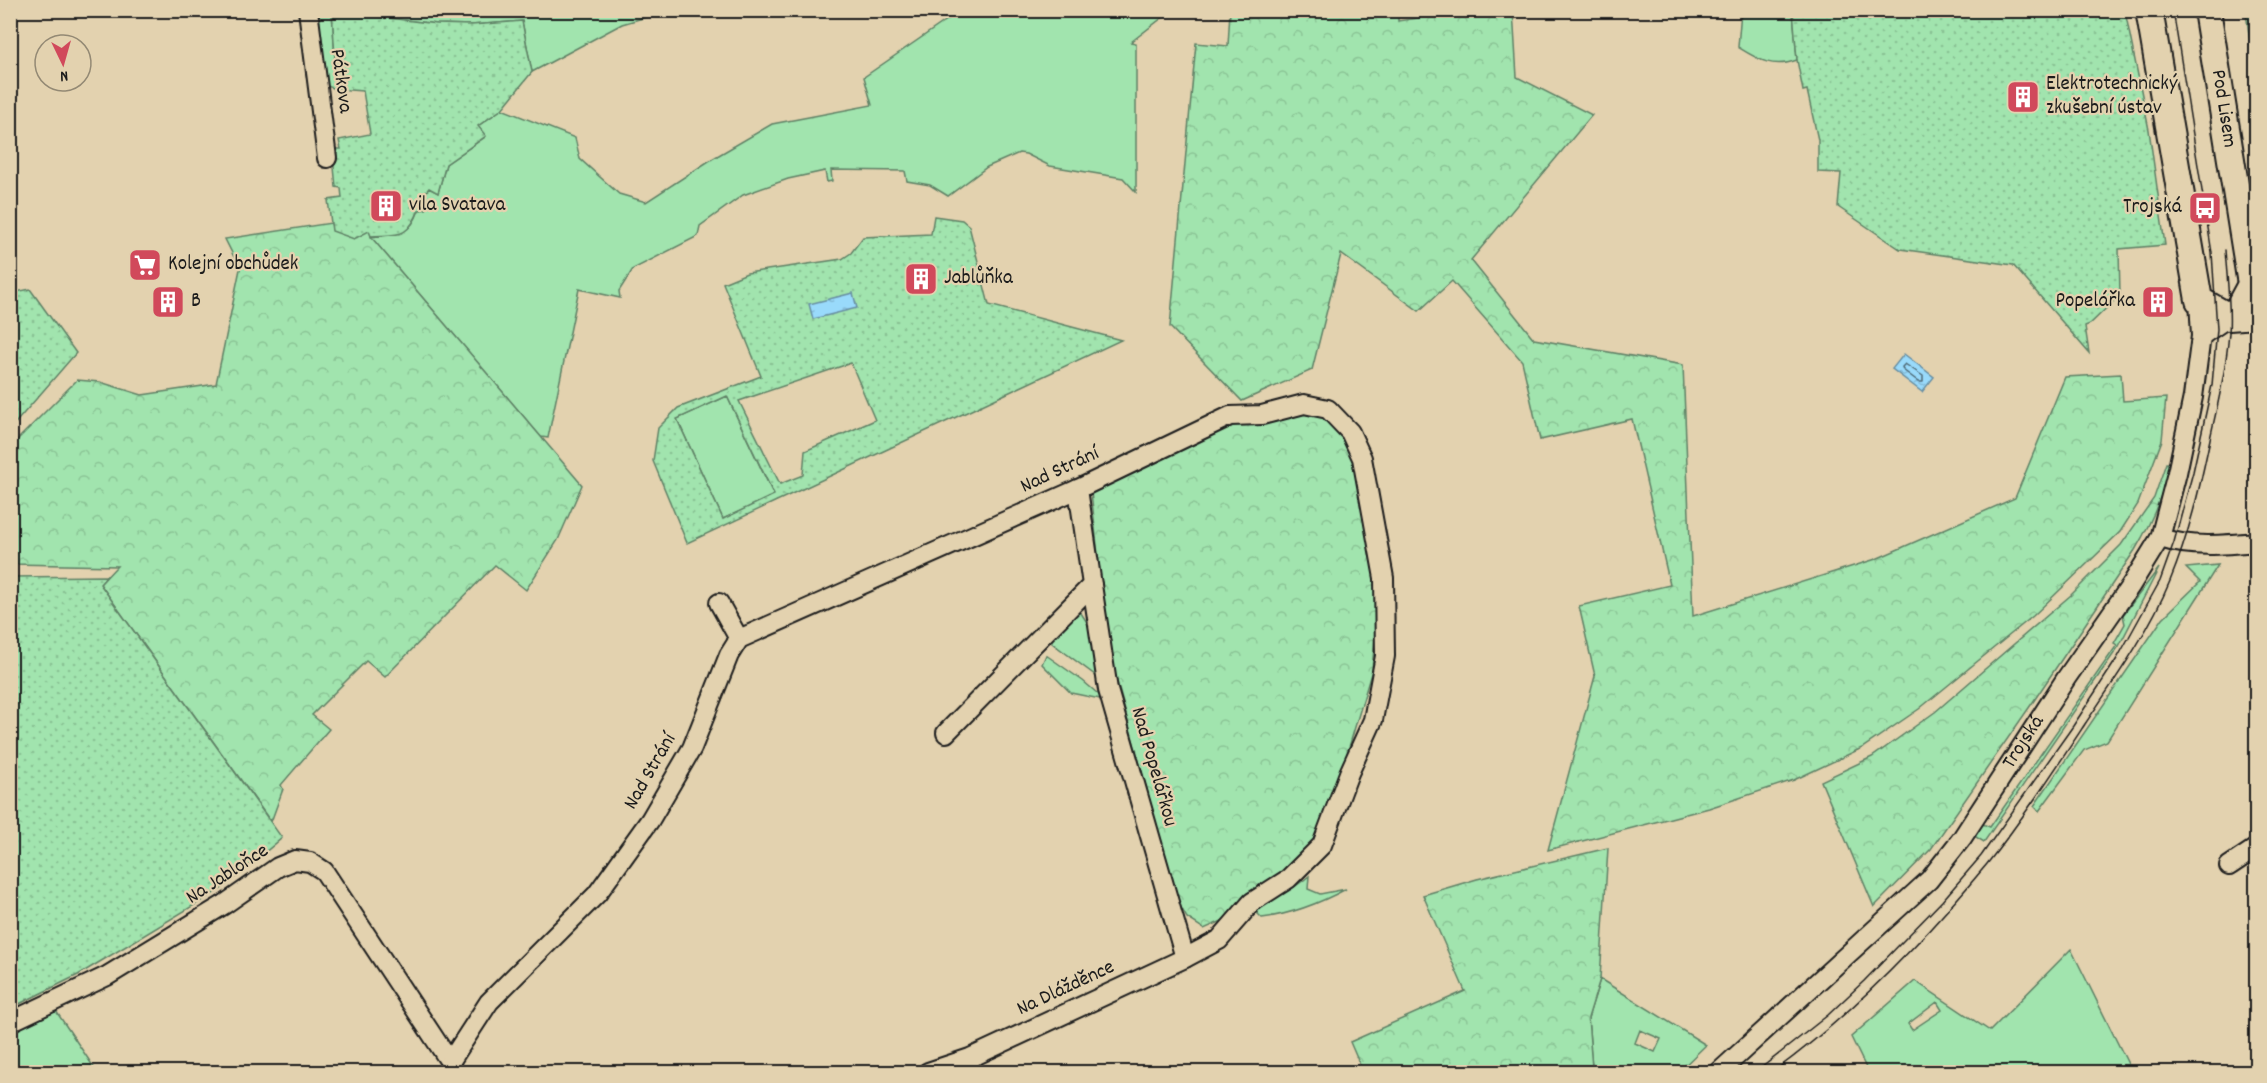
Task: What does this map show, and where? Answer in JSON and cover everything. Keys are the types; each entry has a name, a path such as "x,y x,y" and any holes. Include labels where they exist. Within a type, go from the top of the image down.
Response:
{"street":[{"name":"Pátkova","path":"308,10 327,158"},
{"path":"2149,10 2199,300 2229,317"},
{"name":"Pod Lisem","path":"2207,10 2253,282 2229,317"},
{"name":"Trojská","path":"1719,1072 1929,879 1962,838 2131,585 2160,538 2177,473 2193,397 2202,336 2199,300"},
{"path":"2202,336 2229,317 2256,315"},
{"name":"Nad Strání","path":"451,1067 489,1002 597,894 645,828 692,748 729,655 740,639 1078,489 1230,416 1262,415 1304,404 1328,408 1350,432 1362,458 1384,578 1385,656 1373,720 1349,773 1322,845 1288,879 1252,902 1220,940"},
{"name":"Nad Popelářkou","path":"1078,489 1108,690 1185,958"},
{"path":"2160,538 2184,544 2256,542"},
{"path":"946,733 1092,585"},
{"path":"719,603 740,639"},
{"path":"2229,866 2256,848"},
{"name":"Na Jabloňce","path":"10,1022 107,976 225,904 278,867 295,861 310,862 324,871 451,1067"},
{"name":"Na Dlážděnce","path":"928,1072 970,1058 1220,940"}],"green space":[{"path":"316,11 332,11 337,89 326,86"},
{"path":"332,11 437,24 471,25 522,21 532,72 502,109 478,126 486,136 446,164 438,193 429,188 425,193 426,209 419,210 410,226 395,235 371,236 369,231 354,239 332,231 328,200 342,198 341,188 336,187 333,157 337,156 336,149 341,149 339,140 370,134 363,91 337,89"},
{"path":"333,11 667,11 622,24 532,72 522,21 471,25 437,24"},
{"path":"960,11 1178,11 1162,18 1131,42 1136,43 1136,192 1123,178 1050,166 1019,153 987,167 948,196 930,185 907,181 905,171 831,170 832,181 827,182 825,171 788,179 743,195 700,226 698,236 633,269 619,291 620,298 579,289 548,438 541,437 371,237 406,230 415,219 429,188 438,193 446,164 485,137 478,126 502,109 575,138 580,159 619,194 646,202 712,159 772,124 872,105 864,77"},
{"path":"1230,11 1398,11 1398,21 1467,11 1513,11 1517,77 1592,115 1471,260 1534,339 1683,365 1693,616 1876,559 2015,498 2065,377 2121,374 2123,401 2166,398 2162,440 2138,504 2120,532 2033,616 1919,709 1862,748 1794,780 1709,808 1548,850 1595,676 1579,606 1670,585 1632,419 1540,440 1522,361 1452,281 1419,311 1341,254 1312,370 1242,401 1170,327 1196,43 1228,46"},
{"path":"1741,11 1793,11 1797,60 1781,64 1766,62 1738,47"},
{"path":"1793,11 2125,11 2149,130 2165,245 2119,249 2120,295 2090,324 2085,326 2089,353 2013,265 1900,249 1838,207 1841,173 1818,172 1818,140 1807,90 1803,91 1797,60"},
{"path":"2245,11 2256,11 2256,83 2247,20"},
{"path":"934,216 962,220 969,226 989,305 1121,340 687,543 653,461 658,428 678,408 761,376 723,283 747,273 842,259 851,253 863,237 931,234","holes":["851,363 875,420 805,451 803,475 780,484 739,401","727,396 774,495 723,519 677,419"]},
{"path":"331,223 333,231 370,231 371,237 582,485 558,540 526,590 495,565 385,677 366,661 312,715 329,729 281,785 283,789 271,822 100,584 117,566 11,564 11,446 77,380 100,382 142,395 216,384 240,269 225,239"},
{"path":"30,289 76,353 11,428 11,293"},
{"path":"727,396 774,496 723,519 677,419"},
{"path":"1309,410 1330,419 1348,447 1359,473 1379,591 1372,670 1344,764 1315,843 1240,913 1204,929 1187,918 1178,902 1109,653 1091,492 1227,423"},
{"path":"2166,463 2170,463 2161,497 2135,550 1931,849 1874,907 1821,781 1872,757 1935,712 2071,595 2121,545 2154,498"},
{"path":"2218,565 2107,741 2084,750 2039,811 2034,806 2163,618 2200,582 2186,568"},
{"path":"2159,568 2119,646 1984,842 1971,834 1978,822 1990,827 2117,645 2114,643 2125,624 2123,615"},
{"path":"107,576 100,584 282,838 221,889 78,975 11,1008 11,577"},
{"path":"1075,613 1081,613 1090,627 1099,678 1052,643 1051,636"},
{"path":"1046,655 1105,700 1071,693 1042,664"},
{"path":"1608,848 1600,979 1588,1018 1592,1067 1600,1072 1363,1072 1350,1042 1465,991 1423,895 1477,879"},
{"path":"1309,876 1308,889 1320,894 1346,889 1284,914 1262,918 1257,913 1257,909"},
{"path":"2071,949 2132,1072 1868,1072 1851,1037 1915,981 1990,1031","holes":["1937,1002 1942,1010 1912,1030 1908,1024"]},
{"path":"1600,979 1706,1045 1678,1072 1600,1072 1592,1067 1588,1018","holes":["1640,1030 1661,1039 1655,1052 1635,1043"]},
{"path":"56,1011 97,1072 11,1072 10,1031"}],"water":[{"path":"853,293 857,308 813,319 809,304"},
{"path":"1904,354 1934,377 1922,392 1892,369"}],"tram line":[{"path":"1756,1072 1828,1015 1864,981 1942,901 1981,856 2073,726 2118,657 2160,581 2174,542 2193,472 2212,385 2217,329 2212,253 2173,10"},
{"path":"1773,1072 1831,1026 1886,975 1987,864 2050,777 2142,637 2162,600 2177,564 2202,475 2228,346 2229,302 2225,250"}],"place":[{"name":"Elektrotechnický zkušební ústav","path":"2023,97"},
{"name":"vila Svatava","path":"386,206"},
{"name":"Trojská","path":"2205,208"},
{"name":"Kolejní obchůdek","path":"145,265"},
{"name":"Jablůňka","path":"921,279"},
{"name":"B","path":"168,302"},
{"name":"Popelářka","path":"2158,302"}]}
